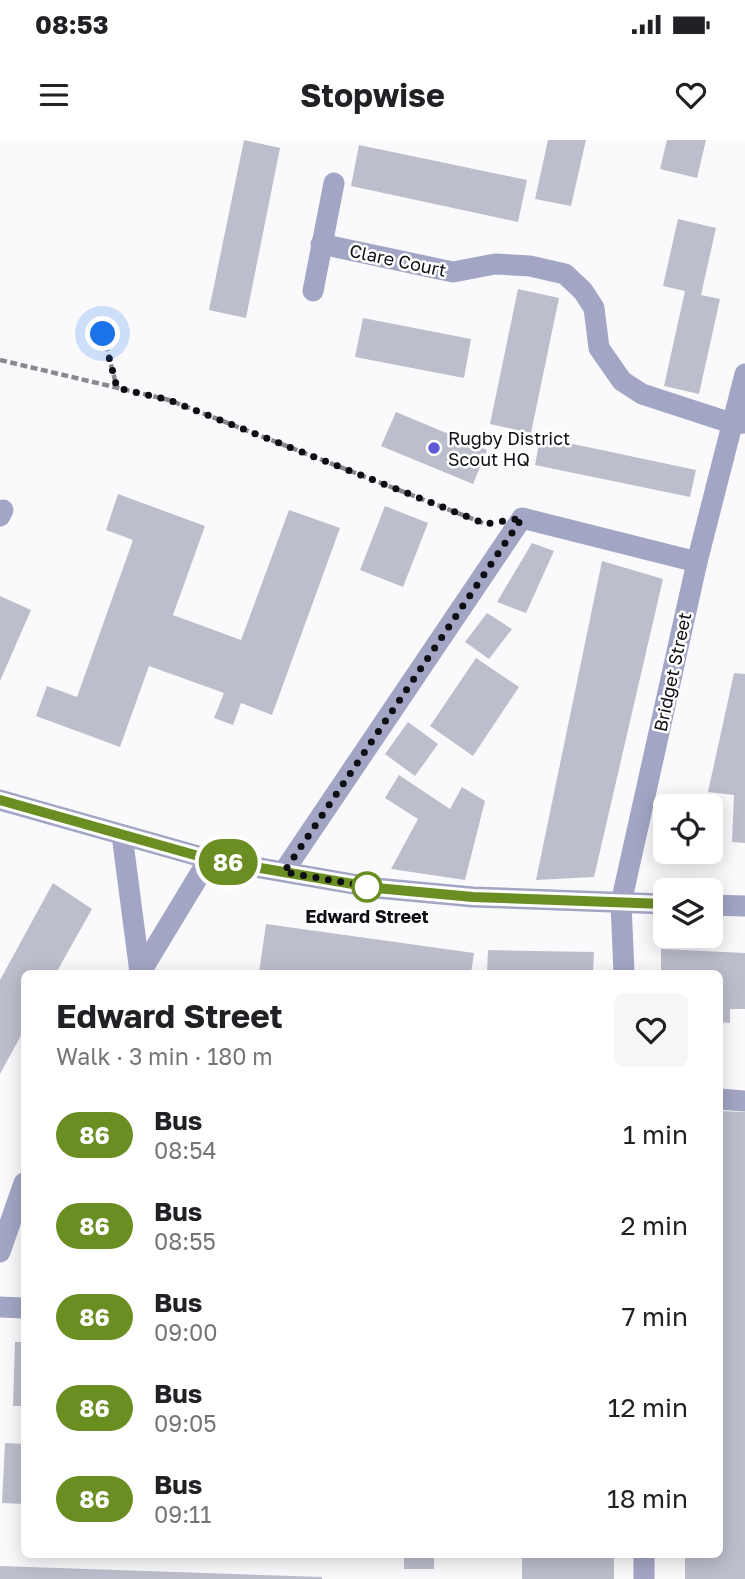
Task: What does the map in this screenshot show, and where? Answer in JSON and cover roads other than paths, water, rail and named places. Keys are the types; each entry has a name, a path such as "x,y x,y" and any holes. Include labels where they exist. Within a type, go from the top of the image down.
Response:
{"street":[{"path":"313,291 334,183"},
{"name":"Clare Court","path":"321,244 453,272 495,264 530,266 565,274 583,291 594,308 599,348 622,381 642,394 739,423"},
{"name":"Bridget Street","path":"624,970 621,903 696,562 739,423 745,374"},
{"path":"284,872 522,518 696,562"},
{"path":"0,800 209,859 376,888 473,897 653,904"},
{"path":"122,835 140,970"},
{"path":"142,970 209,859"},
{"path":"723,905 745,906"},
{"path":"723,1099 745,1101"},
{"path":"0,1252 21,1192"},
{"path":"0,1307 21,1308"},
{"path":"644,1558 644,1579"}],"place":[{"name":"Rugby District Scout HQ","path":"434,448"},
{"name":"Edward Street","path":"367,887"}]}
